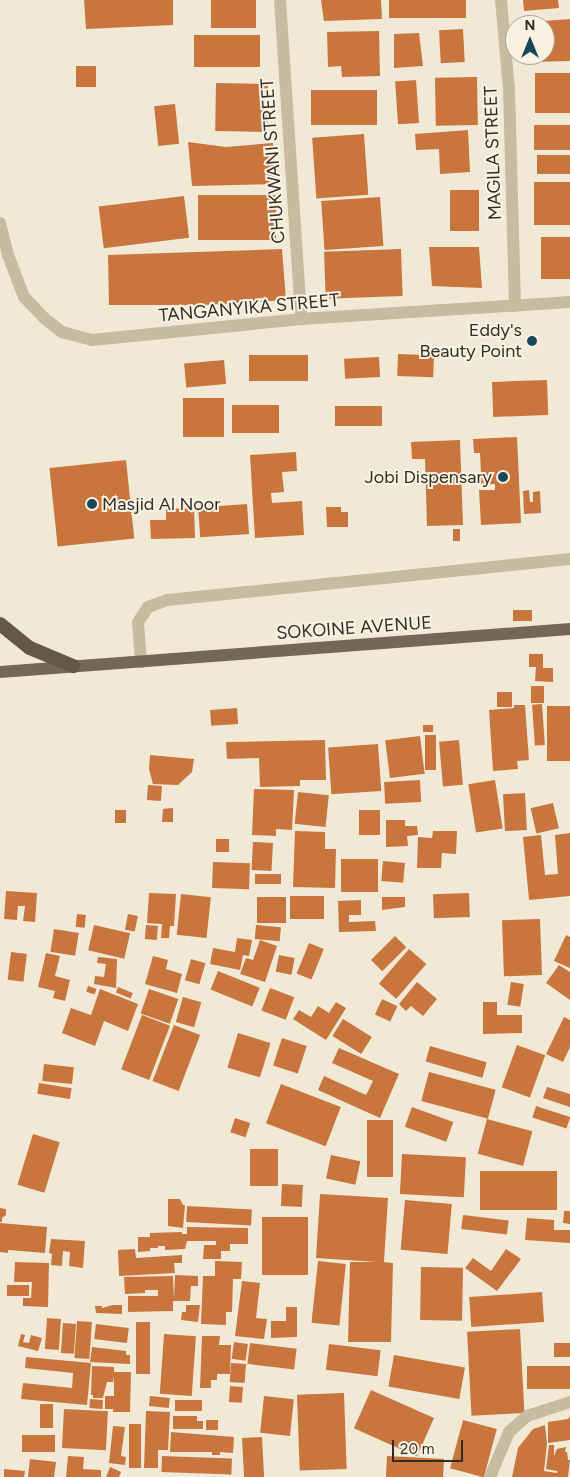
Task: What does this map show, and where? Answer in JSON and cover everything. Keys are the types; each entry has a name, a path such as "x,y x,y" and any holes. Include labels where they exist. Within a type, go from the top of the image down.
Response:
{"highway":[{"path":"0,624 30,648 73,666"}],"main road":[{"name":"SOKOINE AVENUE","path":"0,672 570,629"}],"street":[{"name":"CHUKWANI STREET","path":"280,0 301,319"},
{"name":"MAGILA STREET","path":"501,0 509,90 515,306"},
{"name":"TANGANYIKA STREET","path":"0,223 8,255 24,297 44,318 62,332 92,340 301,319 570,302"},
{"path":"142,662 138,622 148,607 167,600 570,559"},
{"path":"490,1477 509,1432 527,1416 570,1402"}],"building":[{"path":"84,0 173,0 173,25 86,29"},
{"path":"211,0 256,0 256,28 211,28"},
{"path":"321,0 381,0 382,19 324,21"},
{"path":"389,0 466,0 466,18 389,18"},
{"path":"523,0 558,0 559,8 524,11"},
{"path":"570,19 570,61 555,61 555,20"},
{"path":"463,29 465,62 441,63 439,30"},
{"path":"379,31 380,76 342,77 341,66 328,67 327,32"},
{"path":"419,33 423,66 394,68 394,34"},
{"path":"194,35 260,35 260,67 194,67"},
{"path":"76,66 96,66 96,87 76,87"},
{"path":"535,73 570,73 570,113 535,113"},
{"path":"477,77 478,125 436,126 435,78"},
{"path":"416,80 419,123 398,124 395,81"},
{"path":"216,83 268,84 267,132 215,131"},
{"path":"311,90 377,90 377,125 311,125"},
{"path":"175,104 179,144 158,146 154,106"},
{"path":"534,125 570,125 570,150 534,150"},
{"path":"468,130 470,172 440,174 439,149 416,150 415,134"},
{"path":"364,134 368,195 316,198 312,138"},
{"path":"188,142 226,147 273,143 278,184 192,186"},
{"path":"537,155 570,155 570,174 537,174"},
{"path":"534,182 570,182 570,225 534,225"},
{"path":"450,190 479,190 479,231 450,231"},
{"path":"198,195 276,195 276,240 198,240"},
{"path":"184,196 189,238 104,248 99,206"},
{"path":"380,197 383,246 325,250 321,201"},
{"path":"541,237 570,237 570,279 541,279"},
{"path":"429,247 479,247 482,288 432,286"},
{"path":"282,249 286,300 203,305 109,305 108,255"},
{"path":"401,249 403,296 326,299 324,252"},
{"path":"398,354 434,355 433,377 397,376"},
{"path":"249,355 308,355 308,381 249,381"},
{"path":"379,357 380,377 345,379 344,359"},
{"path":"224,360 226,384 186,387 184,363"},
{"path":"547,380 548,415 493,417 492,382"},
{"path":"183,398 224,398 224,437 183,437"},
{"path":"232,405 279,405 279,433 232,433"},
{"path":"335,406 382,406 382,426 335,426"},
{"path":"517,437 521,523 481,525 479,490 495,490 495,484 476,485 476,475 481,474 480,453 474,453 473,439"},
{"path":"460,440 463,525 427,526 425,459 412,459 411,442"},
{"path":"296,452 297,471 282,472 284,492 271,493 272,503 302,501 304,535 255,538 250,455"},
{"name":"Masjid Al Noor","path":"126,460 134,539 58,547 49,468"},
{"path":"529,490 530,502 533,502 533,492 540,491 541,513 524,514 523,491"},
{"path":"247,504 249,534 200,537 198,507"},
{"path":"326,507 341,507 341,512 348,512 348,527 327,527"},
{"path":"194,508 195,538 151,539 150,520 166,520 166,509"},
{"path":"453,529 460,529 460,541 453,541"},
{"path":"513,610 532,610 532,621 513,621"},
{"path":"529,654 543,654 543,668 553,668 553,682 535,681 536,667 529,667"},
{"path":"531,686 544,686 544,703 531,703"},
{"path":"497,692 512,692 512,707 497,707"},
{"path":"542,704 545,745 535,746 532,705"},
{"path":"514,705 525,705 529,760 517,761 518,769 493,771 489,710 514,708"},
{"path":"547,706 570,706 570,761 547,761"},
{"path":"237,708 238,724 211,726 210,710"},
{"path":"423,725 433,725 433,732 423,732"},
{"path":"425,735 436,735 436,770 425,770"},
{"path":"420,736 425,774 390,778 385,740"},
{"path":"325,740 326,780 300,780 300,786 260,787 259,758 227,759 226,742"},
{"path":"459,740 463,785 443,787 439,742"},
{"path":"378,744 381,791 331,794 328,747"},
{"path":"150,755 194,759 192,772 178,785 153,784 149,769"},
{"path":"420,780 421,802 385,804 384,782"},
{"path":"495,780 503,828 476,833 468,784"},
{"path":"148,785 162,786 161,801 147,800"},
{"path":"254,789 294,790 292,830 276,829 276,836 252,835"},
{"path":"298,792 329,795 325,827 295,824"},
{"path":"525,793 527,830 505,831 503,794"},
{"path":"553,803 559,828 536,834 531,808"},
{"path":"173,808 173,822 162,822 163,809"},
{"path":"115,810 126,810 126,823 115,823"},
{"path":"359,810 380,810 380,835 359,835"},
{"path":"386,820 405,820 405,826 417,826 418,835 407,836 408,846 386,847"},
{"path":"295,831 325,832 325,849 336,849 335,888 293,887"},
{"path":"433,831 457,831 456,854 442,853 441,868 417,868 418,837 432,838"},
{"path":"570,833 570,896 529,900 523,837 541,835 545,875 558,874 555,835"},
{"path":"216,839 229,839 229,852 216,852"},
{"path":"253,842 273,843 272,871 252,870"},
{"path":"341,859 378,859 378,892 341,892"},
{"path":"383,861 405,863 403,883 381,881"},
{"path":"213,862 250,863 249,889 212,888"},
{"path":"255,874 281,874 281,884 255,884"},
{"path":"6,891 37,893 35,922 23,921 25,906 18,906 17,920 4,919"},
{"path":"149,893 176,894 174,926 170,926 169,938 161,938 162,924 147,923"},
{"path":"469,893 470,917 434,918 433,894"},
{"path":"181,894 211,897 207,938 177,935"},
{"path":"290,896 324,896 324,919 290,919"},
{"path":"257,897 286,897 286,923 257,923"},
{"path":"382,897 405,897 405,907 382,910"},
{"path":"361,900 361,915 349,915 349,922 375,921 376,931 339,932 338,901"},
{"path":"77,914 86,915 85,928 76,927"},
{"path":"128,914 138,916 135,932 125,930"},
{"path":"540,919 542,975 504,976 502,920"},
{"path":"94,925 130,933 124,959 88,950"},
{"path":"146,925 158,926 157,940 145,939"},
{"path":"256,925 281,927 280,941 255,939"},
{"path":"54,929 79,933 75,956 50,952"},
{"path":"566,935 570,937 570,968 554,961"},
{"path":"395,936 406,947 382,971 371,960"},
{"path":"237,938 252,940 249,956 243,955 240,970 210,964 213,948 235,952"},
{"path":"260,940 277,946 265,982 240,974 246,958 253,960"},
{"path":"309,943 324,949 311,980 297,974"},
{"path":"409,949 426,964 396,999 379,984"},
{"path":"11,952 27,954 23,982 8,980"},
{"path":"46,953 60,956 55,976 70,980 65,1001 53,998 55,991 38,987"},
{"path":"279,955 295,958 291,975 276,972"},
{"path":"153,956 168,960 166,969 182,974 177,993 145,984"},
{"path":"98,957 117,959 116,988 94,984 95,976 104,977 106,964 97,963"},
{"path":"191,959 205,963 199,984 185,980"},
{"path":"559,965 570,972 570,1000 546,983"},
{"path":"218,971 260,988 252,1006 211,990"},
{"path":"417,982 437,999 423,1016 411,1006 406,1011 399,1004"},
{"path":"511,982 524,984 520,1007 507,1005"},
{"path":"88,986 97,989 95,994 86,992"},
{"path":"118,987 133,993 131,999 116,993"},
{"path":"270,988 294,997 286,1020 261,1010"},
{"path":"100,989 138,1004 128,1031 104,1021 95,1046 62,1033 71,1008 91,1015"},
{"path":"149,989 178,999 170,1024 141,1014"},
{"path":"183,997 201,1002 194,1027 176,1022"},
{"path":"382,999 397,1006 390,1022 375,1014"},
{"path":"336,1002 346,1008 326,1040 293,1019 299,1010 311,1017 318,1006 329,1013"},
{"path":"483,1002 497,1002 497,1015 522,1015 522,1033 483,1034"},
{"path":"142,1015 170,1026 149,1080 121,1069"},
{"path":"564,1017 570,1020 570,1047 563,1062 546,1054"},
{"path":"343,1019 372,1037 361,1054 332,1036"},
{"path":"174,1025 200,1035 179,1091 152,1081"},
{"path":"238,1033 271,1043 260,1077 227,1067"},
{"path":"282,1038 307,1046 298,1074 273,1066"},
{"path":"517,1045 545,1055 530,1098 502,1087"},
{"path":"430,1046 487,1062 482,1078 426,1061"},
{"path":"339,1048 399,1074 380,1118 318,1090 324,1076 366,1095 373,1081 332,1063"},
{"path":"44,1064 74,1067 72,1084 42,1081"},
{"path":"429,1072 496,1090 488,1119 421,1101"},
{"path":"39,1083 72,1088 70,1099 37,1094"},
{"path":"281,1084 341,1107 326,1146 266,1123"},
{"path":"547,1087 570,1094 570,1107 543,1098"},
{"path":"536,1106 570,1117 567,1129 532,1117"},
{"path":"412,1107 453,1122 446,1142 405,1127"},
{"path":"235,1118 250,1123 246,1137 230,1132"},
{"path":"487,1119 532,1131 523,1166 478,1154"},
{"path":"367,1120 393,1120 393,1177 367,1177"},
{"path":"33,1134 60,1142 44,1193 18,1185"},
{"path":"250,1149 278,1149 278,1186 250,1186"},
{"path":"402,1154 466,1157 464,1197 400,1194"},
{"path":"331,1155 360,1161 355,1185 326,1178"},
{"path":"480,1171 557,1171 557,1210 480,1210"},
{"path":"282,1184 303,1185 302,1207 281,1206"},
{"path":"320,1194 388,1198 384,1262 393,1263 391,1342 348,1342 350,1262 377,1262 316,1258"},
{"path":"168,1199 180,1199 183,1205 185,1205 183,1228 168,1226"},
{"path":"405,1200 452,1204 447,1254 401,1250"},
{"path":"187,1206 252,1209 251,1225 186,1222"},
{"path":"0,1208 6,1209 6,1215 2,1218 2,1222 0,1222"},
{"path":"564,1211 570,1211 570,1224 563,1223"},
{"path":"463,1215 509,1221 507,1235 461,1229"},
{"path":"262,1217 308,1217 308,1275 262,1275"},
{"path":"527,1218 554,1220 554,1230 570,1230 570,1243 525,1240"},
{"path":"0,1223 47,1227 45,1253 8,1250 8,1253 0,1252"},
{"path":"187,1227 248,1228 248,1244 230,1244 230,1251 221,1251 221,1259 203,1259 204,1245 216,1245 216,1241 187,1241 185,1249 165,1250 165,1246 158,1246 158,1248 150,1248 150,1251 138,1252 138,1237 150,1237 150,1233 182,1232 182,1234 187,1234"},
{"path":"51,1239 85,1241 83,1268 69,1266 70,1252 63,1251 62,1266 51,1265 52,1254 49,1253"},
{"path":"135,1249 136,1258 182,1255 182,1263 174,1263 175,1273 119,1276 118,1250"},
{"path":"506,1249 521,1259 497,1291 465,1268 473,1258 491,1271"},
{"path":"215,1261 242,1262 241,1279 233,1279 232,1312 226,1312 226,1325 201,1324 203,1276 215,1276"},
{"path":"318,1261 346,1264 339,1326 312,1323"},
{"path":"15,1262 49,1263 48,1307 23,1306 23,1298 31,1298 32,1282 14,1282"},
{"path":"421,1267 463,1268 462,1321 420,1320"},
{"path":"175,1275 198,1276 198,1286 191,1286 190,1301 173,1301 173,1311 128,1312 128,1296 158,1296 158,1290 145,1290 145,1293 125,1294 124,1277 173,1276 174,1299"},
{"path":"242,1281 260,1283 256,1318 267,1319 264,1339 235,1336"},
{"path":"7,1285 29,1285 29,1296 7,1296"},
{"path":"542,1292 544,1322 471,1327 469,1297"},
{"path":"122,1305 122,1314 96,1313 95,1306 102,1306 102,1308"},
{"path":"186,1305 200,1305 198,1322 181,1320 182,1312 186,1312"},
{"path":"286,1307 297,1307 297,1337 271,1338 271,1321 286,1321"},
{"path":"47,1318 61,1319 59,1350 45,1349"},
{"path":"77,1321 92,1322 89,1359 74,1358"},
{"path":"136,1322 150,1322 150,1374 136,1374"},
{"path":"63,1323 76,1324 74,1354 61,1353"},
{"path":"96,1324 129,1328 127,1343 94,1339"},
{"path":"520,1329 524,1413 471,1416 467,1332"},
{"path":"21,1334 25,1335 23,1342 29,1343 31,1335 42,1338 38,1351 18,1346"},
{"path":"164,1334 196,1336 192,1396 160,1394"},
{"path":"202,1336 220,1336 219,1345 231,1345 230,1374 217,1374 217,1380 211,1380 211,1388 200,1388"},
{"path":"234,1342 248,1344 245,1361 232,1359"},
{"path":"250,1343 297,1349 294,1370 247,1364"},
{"path":"554,1343 570,1343 570,1357 554,1357"},
{"path":"329,1344 381,1350 377,1376 326,1370"},
{"path":"92,1347 126,1351 126,1355 130,1355 130,1364 90,1362"},
{"path":"394,1355 465,1368 459,1399 388,1387"},
{"path":"26,1357 91,1363 87,1405 21,1399 23,1383 72,1388 73,1373 25,1368"},
{"path":"231,1363 246,1364 245,1383 230,1382"},
{"path":"92,1366 114,1367 114,1372 131,1372 130,1412 113,1412 113,1409 105,1409 105,1396 114,1396 114,1376 113,1382 107,1382 103,1398 93,1398 93,1395 91,1395"},
{"path":"527,1366 570,1366 570,1389 527,1389"},
{"path":"230,1386 243,1387 242,1403 229,1402"},
{"path":"371,1390 434,1418 417,1456 354,1428"},
{"path":"344,1393 347,1469 300,1471 297,1395"},
{"path":"150,1396 170,1398 169,1408 149,1406"},
{"path":"264,1396 294,1399 290,1436 260,1433"},
{"path":"90,1399 103,1400 102,1409 89,1408"},
{"path":"175,1400 202,1400 202,1411 175,1411"},
{"path":"40,1404 53,1404 53,1428 40,1428"},
{"path":"64,1409 108,1411 106,1450 62,1448"},
{"path":"146,1411 170,1412 168,1450 158,1450 158,1468 144,1468"},
{"path":"173,1416 197,1416 197,1421 203,1421 203,1429 173,1429"},
{"path":"570,1416 570,1440 548,1443 548,1422 568,1419"},
{"path":"206,1420 218,1420 218,1430 206,1430"},
{"path":"463,1420 497,1429 484,1477 450,1468"},
{"path":"129,1424 141,1424 141,1468 129,1468"},
{"path":"545,1425 547,1444 544,1471 557,1473 557,1471 546,1469 549,1445 554,1445 554,1456 557,1449 566,1447 565,1452 567,1452 568,1460 570,1460 568,1477 512,1477 518,1448 533,1429"},
{"path":"113,1426 125,1427 121,1456 126,1457 125,1465 109,1463"},
{"path":"171,1432 234,1437 233,1453 220,1452 220,1455 212,1455 212,1452 170,1452"},
{"path":"22,1435 55,1435 55,1452 22,1452"},
{"path":"262,1437 264,1477 244,1477 242,1438"},
{"path":"68,1456 84,1457 83,1469 101,1470 101,1477 66,1477"},
{"path":"162,1456 232,1458 231,1474 161,1472"},
{"path":"387,1456 444,1459 443,1477 386,1477"},
{"path":"30,1459 56,1462 54,1477 28,1477"},
{"path":"110,1467 121,1472 119,1477 106,1477"},
{"path":"4,1469 25,1471 24,1477 4,1477"}],"place":[{"name":"Eddy's Beauty Point","path":"532,341"},
{"name":"Jobi Dispensary","path":"503,477"},
{"name":"Masjid Al Noor","path":"92,504"}]}
